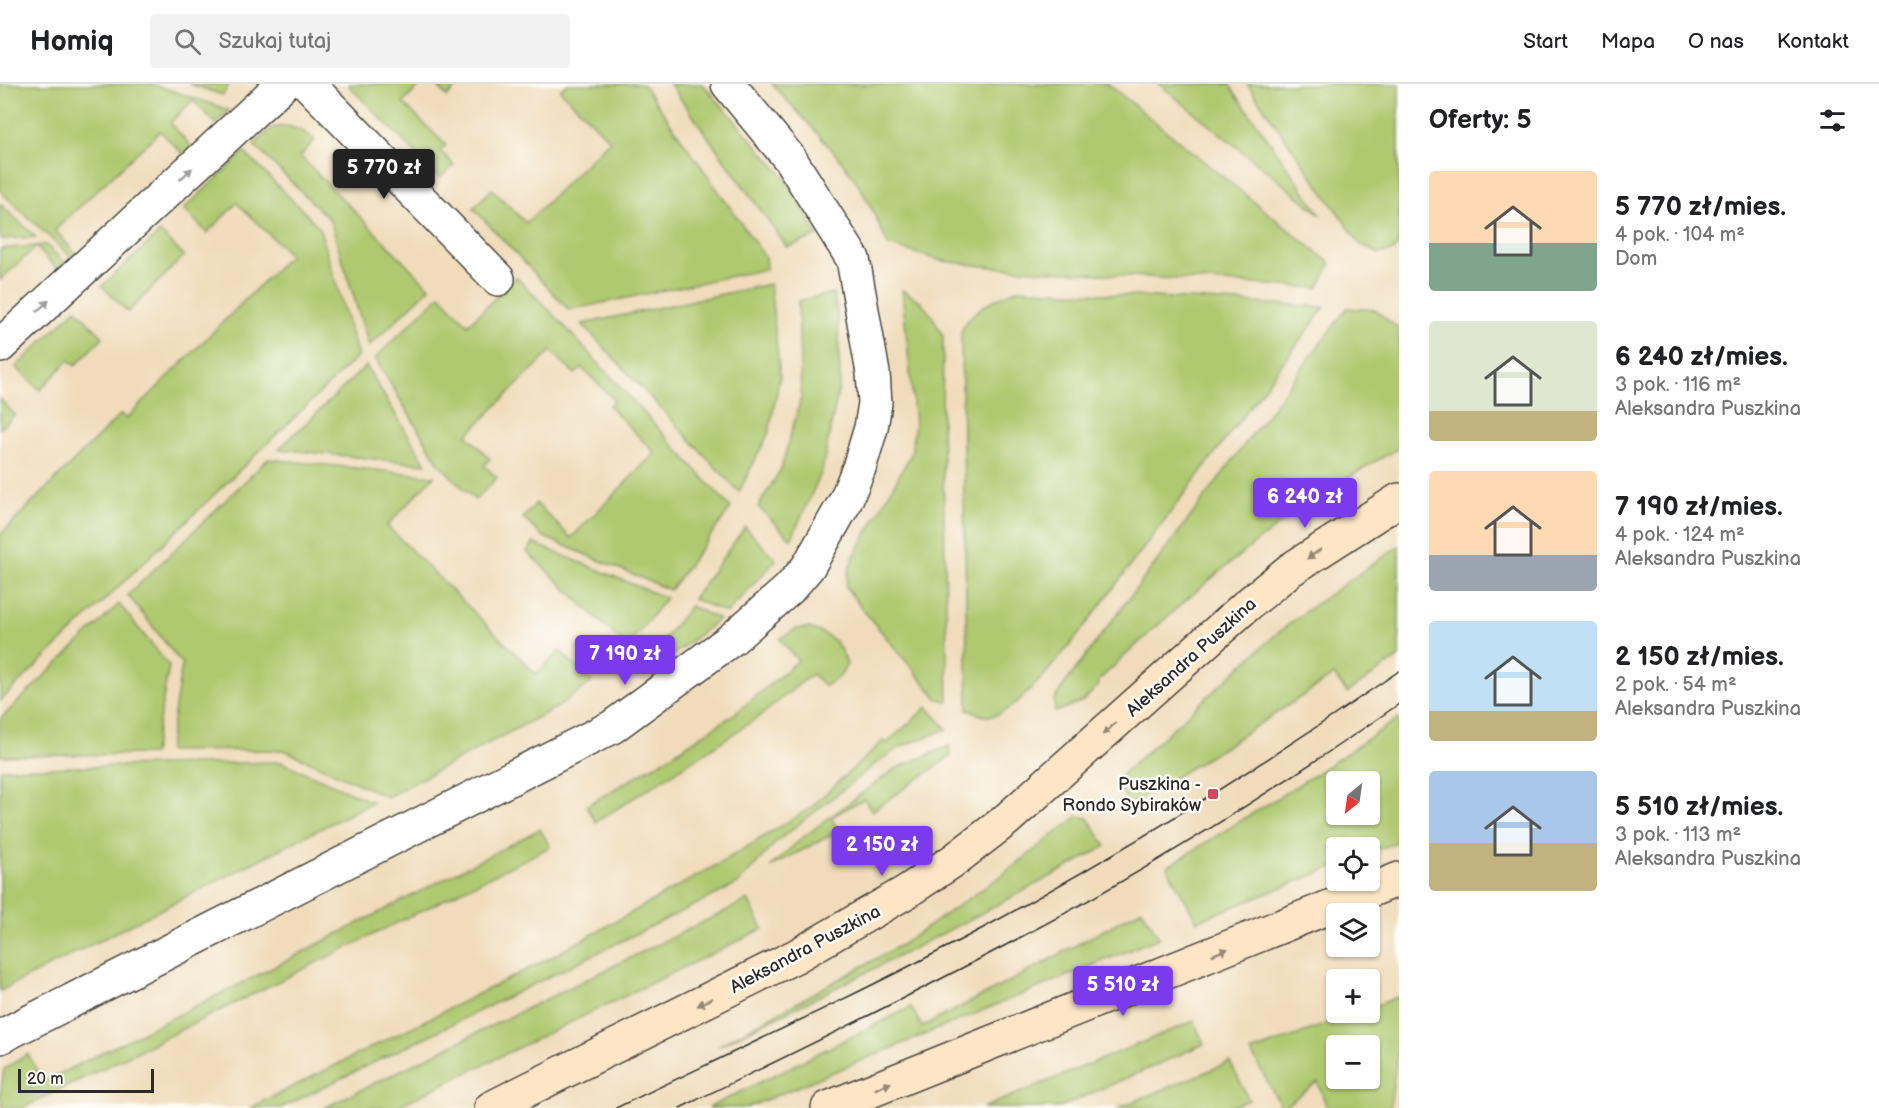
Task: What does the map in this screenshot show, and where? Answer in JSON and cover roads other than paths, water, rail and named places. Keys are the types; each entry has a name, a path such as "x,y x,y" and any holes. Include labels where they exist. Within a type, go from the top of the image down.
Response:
{"main road":[{"name":"Aleksandra Puszkina","path":"491,1108 796,956 916,886 1005,821 1246,606 1290,570 1399,500"},
{"path":"828,1108 1399,879"}],"street":[{"path":"0,346 283,84"},
{"path":"308,84 498,279"},
{"path":"0,1037 612,727 732,639 789,589 808,567 845,502 859,468 871,428 875,403 873,373 854,259 790,159 728,84"}],"tram line":[{"path":"616,1108 801,1020 983,928 1194,805 1399,671"},
{"path":"680,1108 894,1003 1070,911 1214,826 1399,704"}],"place":[{"name":"Puszkina - Rondo Sybiraków","path":"1213,794"}]}
